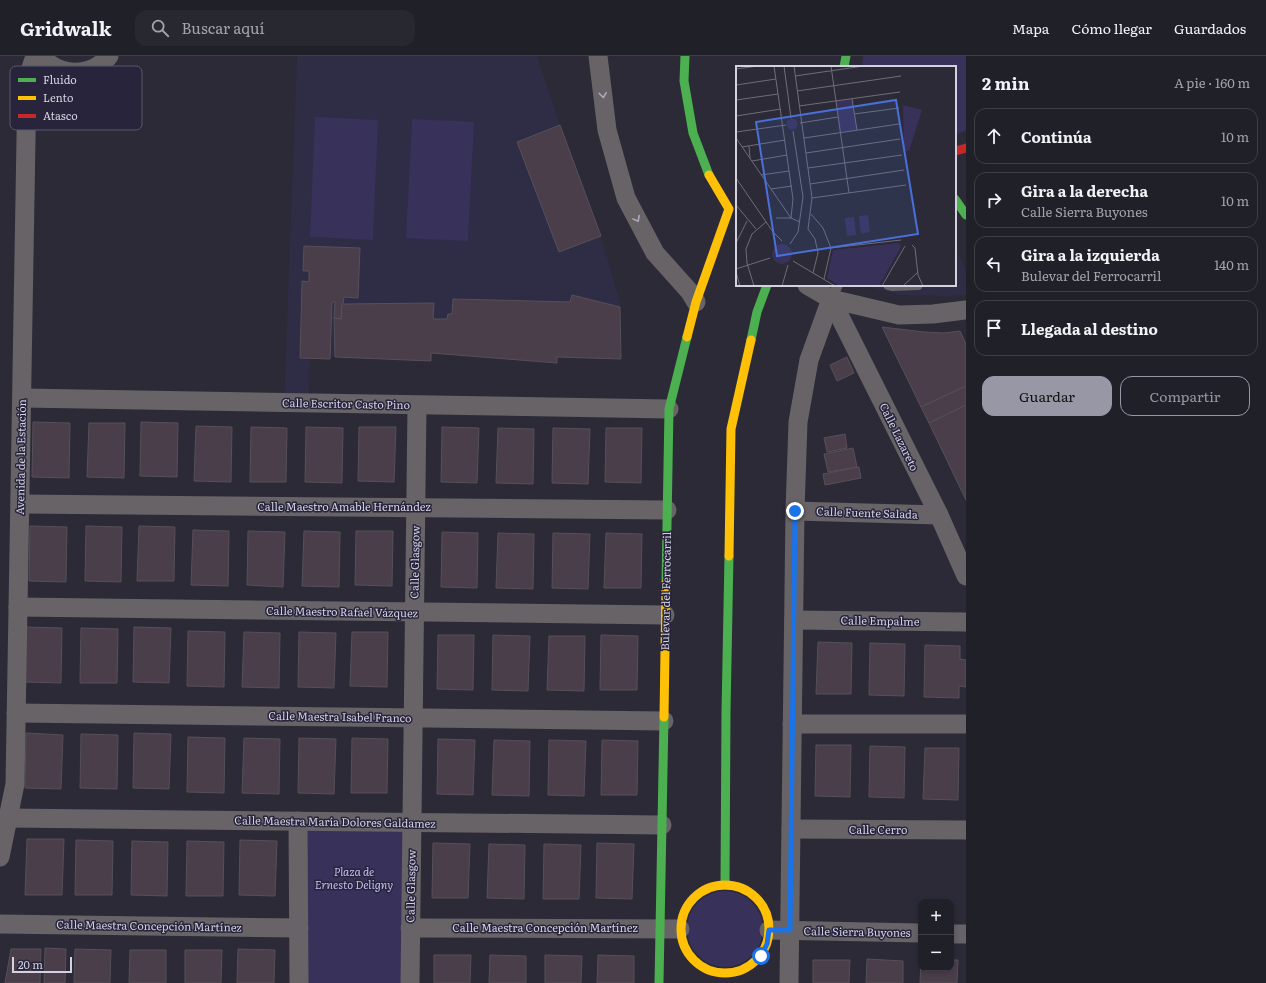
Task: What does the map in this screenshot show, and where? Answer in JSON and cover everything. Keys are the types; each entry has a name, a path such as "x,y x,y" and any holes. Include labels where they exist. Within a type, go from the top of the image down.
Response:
{"street":[{"name":"Avenida de la Estación","path":"32,66 34,56"},
{"path":"41,56 46,62 52,66"},
{"path":"98,66 109,56"},
{"path":"598,56 607,130 626,198 655,253 690,292 696,302"},
{"path":"685,56 684,81 693,133 710,177 733,214"},
{"path":"844,66 846,56"},
{"name":"Avenida de la Estación","path":"0,856 15,784 27,130"},
{"path":"956,151 966,148"},
{"path":"956,200 966,215"},
{"name":"Bulevar del Ferrocarril","path":"659,983 669,409 696,302 733,214"},
{"path":"726,885 726,712 732,429 757,312 767,286"},
{"path":"811,286 834,292 898,315 933,314 966,310"},
{"path":"789,983 795,511 798,422 809,360 834,292"},
{"name":"Calle Lazareto","path":"834,292 966,576"},
{"name":"Calle Escritor Casto Pino","path":"23,398 417,406 669,409"},
{"name":"Calle Glasgow","path":"410,983 417,406"},
{"name":"Calle Maestro Amable Hernández","path":"20,504 667,510"},
{"name":"Calle Fuente Salada","path":"795,511 938,515"},
{"name":"Calle Maestro Rafael Vázquez","path":"18,608 665,616"},
{"name":"Calle Empalme","path":"794,620 966,622"},
{"name":"Calle Maestra Isabel Franco","path":"16,714 664,722"},
{"path":"792,724 966,724"},
{"name":"Calle Maestra María Dolores Galdamez","path":"7,818 662,825"},
{"path":"298,821 299,983"},
{"name":"Calle Cerro","path":"791,829 966,830"},
{"path":"726,885 736,886 746,890 756,897 763,906 768,918 769,930 767,944 761,956 750,966 724,978 698,965 688,955 682,942 680,929 684,912 694,897 703,890 714,886 726,885"},
{"name":"Calle Maestra Concepción Martínez","path":"0,924 299,928"},
{"name":"Calle Maestra Concepción Martínez","path":"410,928 680,929"},
{"name":"Calle Sierra Buyones","path":"769,930 918,933"},
{"path":"954,934 966,934"}],"shaded area":[{"path":"297,56 537,56 560,125 601,236 620,302 621,359 558,357 557,363 432,353 431,361 310,356 308,403 284,403"},
{"path":"956,248 966,272 966,295 899,295 865,286 956,286"}],"green space":[{"path":"863,56 966,56 966,130 956,135 956,66 862,66"},
{"path":"315,117 378,120 373,240 310,237"},
{"path":"412,119 474,122 468,241 406,238"},
{"name":"Plaza de Ernesto Deligny","path":"298,821 412,822 410,983 299,983"},
{"path":"718,891 732,891 746,897 757,908 763,922 763,936 760,944 752,956 746,961 732,967 718,967 704,961 693,950 687,936 687,922 693,908 704,897"}],"building":[{"path":"560,125 601,236 559,252 517,142"},
{"path":"304,246 360,248 358,298 344,297 341,319 334,318 335,302 332,302 330,359 300,358 302,281 309,282 309,271 303,271"},
{"path":"572,295 620,307 621,359 557,357 557,363 431,353 431,361 335,357 334,318 341,319 342,304 434,303 433,319 447,319 448,314 452,314 453,299 570,302"},
{"path":"882,327 924,332 944,333 960,331 966,344 966,386 921,407"},
{"path":"847,357 854,373 837,381 830,365"},
{"path":"966,386 966,405 929,423 921,407"},
{"path":"966,405 966,500 929,423"},
{"path":"33,422 70,423 69,478 32,477"},
{"path":"141,422 178,423 177,477 140,476"},
{"path":"89,423 125,423 124,478 87,477"},
{"path":"196,426 232,427 231,482 194,481"},
{"path":"251,427 287,428 286,482 250,482"},
{"path":"306,427 343,428 342,483 305,482"},
{"path":"359,427 396,427 394,482 358,481"},
{"path":"442,427 479,428 477,483 441,482"},
{"path":"498,428 534,429 533,484 496,483"},
{"path":"553,428 590,429 588,484 552,483"},
{"path":"606,428 642,428 641,483 605,482"},
{"path":"845,434 847,448 827,452 824,438"},
{"path":"853,448 857,467 828,472 824,454"},
{"path":"859,467 861,478 825,485 823,474"},
{"path":"30,526 67,527 66,582 29,581"},
{"path":"86,526 122,527 121,582 85,581"},
{"path":"139,526 175,527 174,581 137,581"},
{"path":"193,530 229,531 228,586 191,585"},
{"path":"248,531 285,532 283,587 247,585"},
{"path":"304,531 340,532 339,587 302,586"},
{"path":"356,531 393,531 392,586 355,585"},
{"path":"442,532 478,533 477,588 441,587"},
{"path":"498,533 534,534 533,589 496,588"},
{"path":"553,533 590,534 588,589 552,588"},
{"path":"606,533 642,534 641,588 604,588"},
{"path":"26,627 62,628 61,683 25,682"},
{"path":"134,627 171,628 169,683 133,682"},
{"path":"81,628 118,629 117,683 80,683"},
{"path":"188,631 225,632 224,687 187,686"},
{"path":"244,632 280,633 279,688 242,687"},
{"path":"299,632 336,633 334,688 298,687"},
{"path":"352,632 388,632 387,687 350,686"},
{"path":"438,635 474,635 473,690 437,689"},
{"path":"493,635 530,636 528,691 492,690"},
{"path":"601,635 638,636 637,690 600,690"},
{"path":"549,636 585,636 584,691 547,690"},
{"path":"818,642 852,643 851,694 816,694"},
{"path":"870,643 905,644 904,696 869,695"},
{"path":"925,645 960,646 960,659 966,660 966,687 959,686 959,698 924,697"},
{"path":"26,733 63,735 61,789 25,788"},
{"path":"134,733 171,734 169,789 133,788"},
{"path":"81,734 118,735 117,789 80,788"},
{"path":"188,737 225,738 224,793 187,792"},
{"path":"244,738 280,739 279,794 242,793"},
{"path":"299,738 336,739 334,794 298,793"},
{"path":"352,738 388,739 387,793 351,793"},
{"path":"438,739 475,740 473,795 437,794"},
{"path":"494,740 530,741 529,796 492,795"},
{"path":"549,740 586,741 584,796 548,795"},
{"path":"602,740 638,741 637,795 601,795"},
{"path":"816,745 851,745 850,797 815,796"},
{"path":"870,746 905,747 904,798 869,797"},
{"path":"925,748 959,748 958,800 923,799"},
{"path":"27,839 64,839 62,895 25,895"},
{"path":"76,840 113,841 112,895 75,895"},
{"path":"240,840 277,841 275,896 239,895"},
{"path":"132,841 168,842 167,896 131,895"},
{"path":"187,841 224,842 223,896 186,896"},
{"path":"433,843 470,844 468,898 432,898"},
{"path":"597,843 634,844 632,899 596,898"},
{"path":"489,844 525,845 524,899 487,898"},
{"path":"544,844 581,845 579,899 543,899"},
{"path":"45,948 66,949 65,983 44,983"},
{"path":"11,949 41,949 40,983 5,983"},
{"path":"75,949 111,950 110,983 74,983"},
{"path":"238,949 275,950 274,983 237,983"},
{"path":"130,950 166,950 166,983 129,983"},
{"path":"185,950 222,950 221,983 185,983"},
{"path":"434,955 471,955 470,983 434,983"},
{"path":"490,955 526,956 526,983 489,983"},
{"path":"545,955 582,956 581,983 545,983"},
{"path":"598,955 634,956 634,983 597,983"},
{"path":"867,959 903,961 903,983 866,983"},
{"path":"813,960 850,960 849,983 813,983"},
{"path":"954,960 958,960 957,983 920,983 920,971 954,971"}],"traffic: fast":[{"path":"685,56 684,81 693,133 709,175"},
{"path":"844,66 846,56"},
{"path":"956,200 966,215"},
{"path":"751,340 757,312 767,286"},
{"path":"666,583 669,409 687,337"},
{"path":"725,885 729,556"},
{"path":"659,983 664,717"}],"traffic: slow":[{"path":"687,337 696,302 729,209 709,175"},
{"path":"729,556 731,429 751,340"},
{"path":"664,717 666,583"},
{"path":"725,885 742,888 750,892 762,904 766,912 769,929 766,946 762,954 750,966 742,970 725,973 708,970 700,966 688,954 684,946 681,929 684,912 688,904 700,892 708,888 725,885"}],"traffic: jam":[{"path":"956,151 966,148"}],"route":[{"path":"761,956 767,944 769,930 790,930 795,511"}]}
